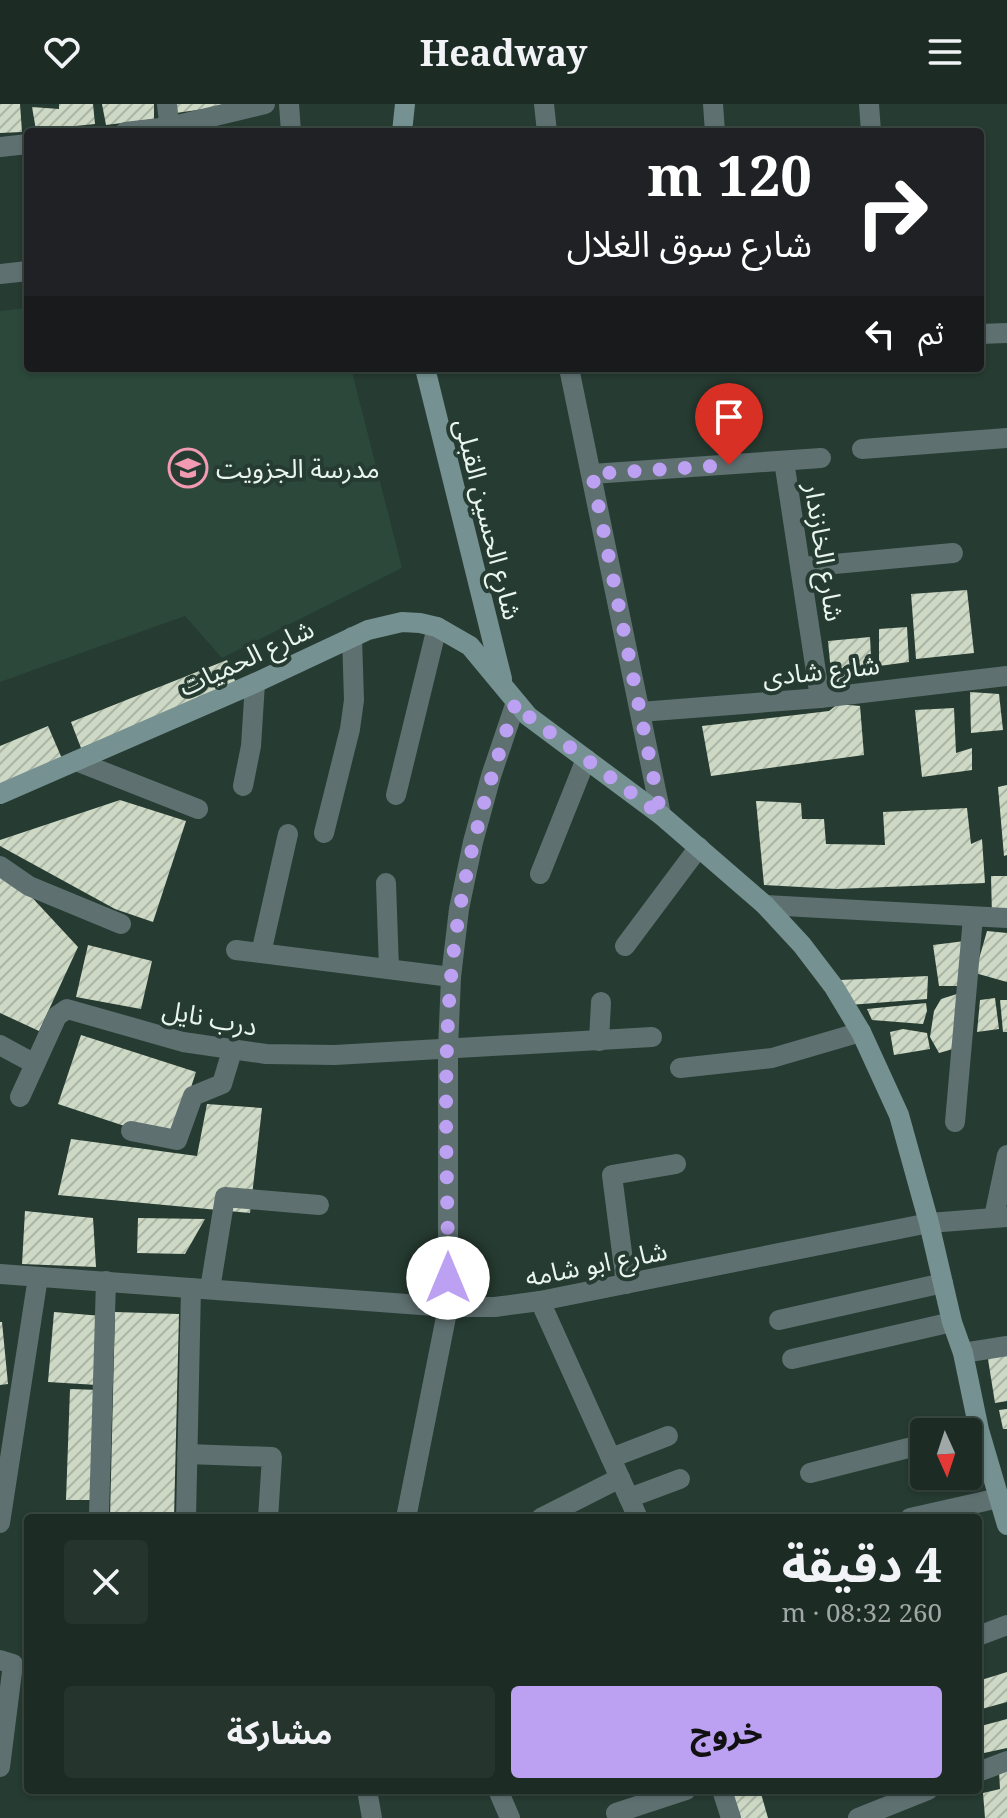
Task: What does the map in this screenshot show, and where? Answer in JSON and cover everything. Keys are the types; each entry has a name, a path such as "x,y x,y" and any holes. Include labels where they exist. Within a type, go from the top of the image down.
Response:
{"main road":[{"path":"402,128 405,104"},
{"name":"شارع الحسين القبلى","path":"426,372 503,683"},
{"name":"شارع الحميات","path":"0,794 385,625 402,622 437,627 470,646 503,683"},
{"path":"503,683 528,716 661,815 765,905 834,987 861,1032 899,1115 952,1322 963,1353 972,1418"},
{"path":"982,1453 1007,1525"}],"street":[{"path":"167,104 169,128"},
{"path":"173,128 265,104"},
{"path":"289,104 291,128"},
{"path":"544,104 547,128"},
{"path":"713,104 715,128"},
{"path":"869,104 871,128"},
{"path":"0,147 24,144"},
{"path":"0,274 24,271"},
{"path":"984,334 1007,333"},
{"path":"570,372 661,815"},
{"path":"862,449 1007,438"},
{"name":"شارع الخازندار","path":"592,474 821,458"},
{"name":"شارع الخازندار","path":"784,461 820,698"},
{"path":"802,567 953,553"},
{"path":"396,795 437,627"},
{"path":"324,833 350,729 355,670 352,637"},
{"name":"شارع شادى","path":"640,712 820,698 1007,676"},
{"path":"243,786 252,737 255,683"},
{"path":"407,1514 448,1307 448,1049 451,977 459,909 491,776 516,702"},
{"path":"540,874 586,759"},
{"path":"76,761 198,809"},
{"path":"261,953 288,834"},
{"path":"625,946 699,847"},
{"path":"0,866 29,886 121,924"},
{"path":"386,883 389,969"},
{"path":"765,905 1007,918"},
{"path":"955,1122 973,917"},
{"path":"236,950 451,977"},
{"path":"599,1041 601,1002"},
{"name":"درب نايل","path":"20,1097 57,1016 67,1009 183,1042 232,1051 323,1055 652,1037"},
{"path":"680,1068 772,1058 861,1032"},
{"path":"0,1045 35,1064"},
{"path":"131,1131 177,1140 193,1096 222,1084 232,1051"},
{"path":"1001,1217 1007,1155"},
{"path":"626,1284 612,1175 676,1164"},
{"path":"186,1514 187,1454 200,1288 225,1197 319,1205"},
{"name":"شارع ابو شامه","path":"0,1274 448,1307 495,1307 540,1301 929,1223 1001,1217"},
{"path":"0,1523 38,1277"},
{"path":"99,1513 106,1281"},
{"path":"779,1320 943,1283"},
{"path":"540,1301 636,1514"},
{"path":"792,1359 952,1322"},
{"path":"963,1353 1007,1346"},
{"path":"611,1458 668,1436"},
{"path":"810,1473 910,1448"},
{"path":"187,1454 272,1457 268,1514"},
{"path":"549,1514 620,1478"},
{"path":"629,1498 680,1479"},
{"path":"928,1514 999,1498"},
{"path":"982,1634 1007,1625"},
{"path":"0,1660 13,1664 0,1767"},
{"path":"982,1770 1007,1761"},
{"path":"368,1794 372,1818"},
{"path":"500,1794 510,1818"},
{"path":"616,1813 674,1794"},
{"path":"723,1794 731,1818"},
{"path":"858,1818 918,1794"}],"shaded area":[{"name":"مدرسة الجزويت","path":"24,308 24,372 352,372 402,568 222,658 185,616 0,682 0,311"}],"building":[{"path":"0,104 20,104 22,132 0,133"},
{"path":"59,104 93,104 95,124 36,128 32,107 59,109"},
{"path":"102,104 154,104 154,119 106,125"},
{"path":"176,104 225,104 225,106 176,113"},
{"path":"967,590 974,653 916,659 911,594"},
{"path":"907,627 909,662 879,666 879,629"},
{"path":"870,637 872,676 832,683 828,641"},
{"path":"227,660 237,686 81,748 71,722"},
{"path":"970,692 999,694 1003,730 971,733"},
{"path":"838,704 860,706 864,755 711,776 702,726 829,711"},
{"path":"954,708 956,753 972,748 972,770 922,777 915,710"},
{"path":"48,726 63,761 0,788 0,746"},
{"path":"1007,785 1007,855 1004,856 998,787"},
{"path":"120,800 186,821 153,922 115,909 0,846 0,840"},
{"path":"756,801 801,803 802,819 824,819 826,844 885,845 883,812 967,808 971,844 982,839 985,883 837,889 764,885"},
{"path":"0,863 78,947 39,1031 0,1013"},
{"path":"991,876 1007,876 1007,915 992,915"},
{"path":"987,931 1007,933 1007,982 975,973"},
{"path":"965,941 959,986 939,986 933,945"},
{"path":"88,945 152,961 141,1009 76,997"},
{"path":"928,976 927,999 849,1005 840,980"},
{"path":"957,994 953,1049 939,1053 930,1037 934,1011 941,999"},
{"path":"995,998 999,1029 977,1032 980,1000"},
{"path":"1000,1000 1007,1000 1007,1032 1003,1032"},
{"path":"926,1003 923,1024 872,1020 867,1009"},
{"path":"903,1029 927,1033 930,1049 894,1055 890,1032"},
{"path":"81,1035 196,1072 173,1142 58,1104"},
{"path":"207,1104 262,1108 250,1213 58,1195 71,1139 197,1156"},
{"path":"25,1211 93,1218 96,1267 22,1264"},
{"path":"138,1218 205,1219 185,1254 137,1253"},
{"path":"54,1312 102,1316 97,1385 48,1382"},
{"path":"115,1312 179,1314 174,1514 110,1514"},
{"path":"0,1322 8,1384 0,1385"},
{"path":"1007,1350 1007,1401 995,1403 987,1353"},
{"path":"70,1389 98,1390 94,1500 66,1500"},
{"path":"1007,1409 1007,1429 1003,1429 999,1410"},
{"path":"1007,1672 1007,1702 982,1709 982,1680"},
{"path":"1007,1719 1007,1748 984,1753 982,1726"},
{"path":"1007,1769 1007,1818 985,1818 983,1793 1000,1789 999,1771"},
{"path":"730,1794 761,1794 768,1818 737,1818"}],"place":[{"name":"مدرسة الجزويت","path":"188,468"}],"route":[{"path":"448,1278 448,1049 451,977 459,909 491,776 516,702 528,716 661,815 592,474 729,465"}]}
